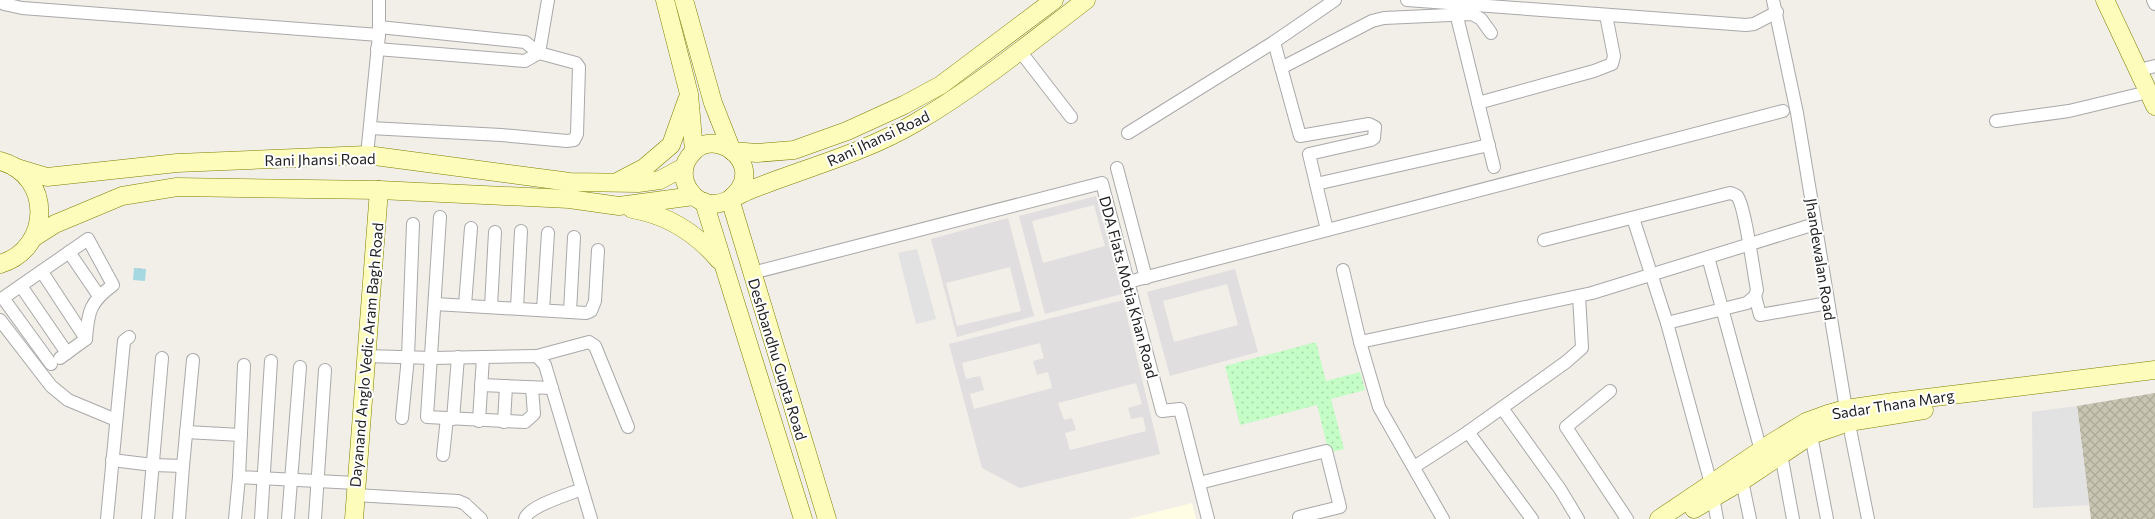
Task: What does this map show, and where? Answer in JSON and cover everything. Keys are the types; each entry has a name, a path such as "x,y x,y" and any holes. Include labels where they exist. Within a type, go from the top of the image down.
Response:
{"main road":[{"path":"666,0 689,94 694,151"},
{"path":"684,0 713,103 732,151"},
{"name":"Rani Jhansi Road","path":"732,151 757,153 794,150 847,131 904,105 941,85 1054,0"},
{"name":"Rani Jhansi Road","path":"730,199 852,153 912,125 954,99 1086,0"},
{"path":"2106,0 2147,68 2151,99"},
{"path":"617,183 644,168 671,145 689,94"},
{"path":"714,143 724,145 742,162 744,174 740,189 730,199 717,204 699,199 688,189 684,176 684,167 694,151 700,146 714,143"},
{"name":"Rani Jhansi Road","path":"7,164 48,177 177,163 367,155 570,182 617,183 660,180 684,167"},
{"path":"2,264 22,252 33,238 40,216 39,204 31,183 7,164"},
{"name":"Rani Jhansi Road","path":"33,238 55,224 122,196 177,187 379,190 569,199 619,206 699,199"},
{"name":"Dayanand Anglo Vedic Aram Bagh Road","path":"354,519 379,190"},
{"name":"Deshbandhu Gupta Road","path":"699,199 726,268 803,519"},
{"name":"Deshbandhu Gupta Road","path":"730,199 827,519"},
{"path":"619,206 652,212 676,223 705,243 726,268"},
{"name":"Sadar Thana Marg","path":"1688,516 1712,491 1761,451 1806,422 2155,370"},
{"name":"Sadar Thana Marg","path":"1659,519 1712,491 1742,481 1811,435 1848,416 1906,412 2155,381"}],"street":[{"path":"367,155 379,31 379,0"},
{"path":"539,53 548,0"},
{"path":"1128,133 1274,42 1335,0"},
{"path":"1407,0 1746,25 1754,24 1775,6"},
{"path":"2153,0 2155,4"},
{"path":"1,3 22,8 525,42 539,53 574,62 579,68 577,134 574,140 370,128"},
{"name":"Jhandewalan Road","path":"1775,6 1797,113 1828,303 1868,519"},
{"path":"1281,68 1372,21 1384,18 1456,13 1472,14 1482,18 1491,33"},
{"path":"1456,13 1494,167"},
{"path":"1478,102 1594,71 1612,64 1614,56 1606,15"},
{"path":"1274,42 1300,136 1368,124 1372,124 1375,127 1374,138 1371,140 1309,154 1327,230"},
{"path":"377,49 525,61 539,53"},
{"path":"1020,51 1071,117"},
{"path":"1996,121 2151,99"},
{"path":"1128,282 1783,111"},
{"path":"1316,184 1489,145"},
{"path":"1117,168 1146,278"},
{"name":"DDA Flats Motia Khan Road","path":"752,273 1102,183 1162,411 1180,409 1208,519"},
{"path":"1544,240 1730,193 1738,197 1750,244 1756,290 1755,296 1760,316 1828,303"},
{"path":"440,217 427,417 525,422 530,420 534,414 532,388"},
{"path":"1633,218 1667,323 1712,491 1717,519"},
{"path":"402,418 408,357 413,224"},
{"path":"1360,342 1579,296 1815,224"},
{"path":"465,306 471,228"},
{"path":"517,308 521,231"},
{"path":"491,307 496,232"},
{"path":"543,310 548,233"},
{"path":"570,312 574,237"},
{"path":"86,339 87,317 90,309 99,296 113,286 88,239 3,298 46,368 51,386 68,400 116,420"},
{"path":"435,304 586,313 594,307 598,250"},
{"path":"69,252 99,296"},
{"path":"1708,257 1761,451"},
{"path":"1344,270 1360,342 1379,407 1443,519"},
{"path":"42,272 86,339"},
{"path":"21,286 67,353"},
{"path":"1414,467 1502,408 1566,362 1582,348 1579,296"},
{"path":"1667,323 1747,303 1755,296"},
{"path":"0,320 46,368"},
{"path":"107,519 124,341 129,337"},
{"path":"46,368 86,339"},
{"path":"365,356 432,358 537,356 589,342 595,346 628,426"},
{"path":"537,356 545,365 591,519"},
{"path":"444,455 458,357"},
{"path":"479,421 483,357"},
{"path":"148,519 162,358"},
{"path":"180,519 192,360"},
{"path":"261,519 271,361"},
{"path":"235,519 239,477 244,365"},
{"path":"288,519 300,367"},
{"path":"316,519 325,370"},
{"path":"481,385 552,388"},
{"path":"504,422 506,386"},
{"path":"1610,391 1566,427 1627,519"},
{"path":"1502,408 1560,489 1578,519"},
{"path":"186,432 241,435"},
{"path":"1468,432 1532,519"},
{"path":"1811,435 1827,519"},
{"path":"1198,483 1326,451 1340,507 1300,518"},
{"path":"1781,454 1793,519"},
{"path":"112,460 153,465 183,466"},
{"path":"239,477 317,481 356,489 458,501 465,504 481,519"},
{"path":"1742,481 1750,519"},
{"path":"525,519 526,515 533,509 582,489"}],"shaded area":[{"path":"1096,196 1122,294 1045,314 1019,216","holes":["1094,205 1105,246 1043,263 1032,221"]},
{"path":"1008,218 1034,316 957,337 931,239","holes":["1010,267 1021,311 957,326 946,283"]},
{"path":"917,249 936,319 916,324 898,253"},
{"path":"1235,269 1258,352 1170,376 1147,292","holes":["1227,284 1238,325 1174,342 1163,301"]},
{"path":"1123,300 1160,454 1020,488 982,468 949,344","holes":["1040,343 1044,358 1033,361 1037,375 1048,372 1052,388 974,409 970,394 984,390 980,376 966,379 962,363","1136,383 1142,404 1128,408 1131,419 1143,417 1146,431 1070,450 1065,433 1076,430 1072,418 1064,420 1058,403"]},
{"path":"2155,393 2155,519 2091,519 2077,406"},
{"path":"2077,406 2089,505 2033,508 2032,412"},
{"path":"1192,503 1196,519 1128,519"}],"green space":[{"path":"1316,342 1326,381 1360,372 1365,390 1331,399 1344,449 1329,453 1317,405 1240,425 1225,366"}],"water":[{"path":"134,268 146,269 145,281 133,280"}]}
